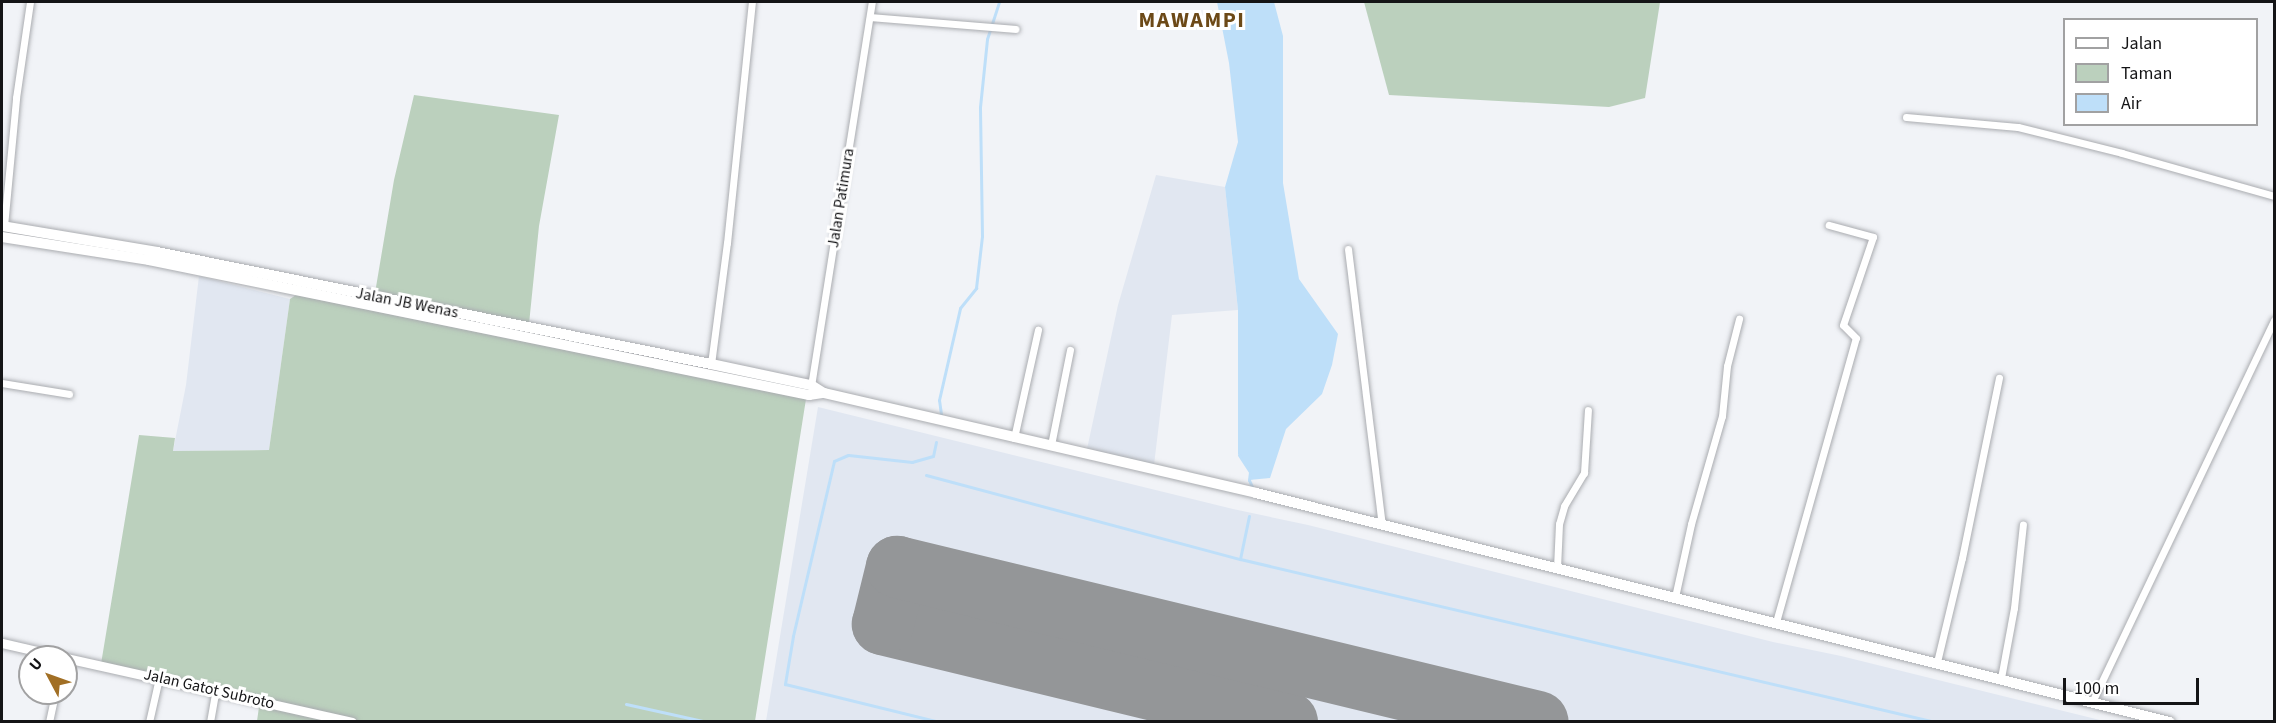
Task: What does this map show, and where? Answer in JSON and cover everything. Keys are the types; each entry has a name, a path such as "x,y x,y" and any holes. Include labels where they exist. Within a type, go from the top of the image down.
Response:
{"main road":[{"name":"Jalan JB Wenas","path":"2,231 149,260 237,273 810,390"},
{"name":"Jalan JB Wenas","path":"519,330 711,364 810,390"},
{"path":"810,390 1382,524 2170,722"}],"street":[{"path":"2,244 16,98 30,2"},
{"path":"711,364 727,243 752,2"},
{"name":"Jalan Patimura","path":"810,390 872,2"},
{"path":"870,17 1016,29"},
{"path":"1906,117 2018,127 2122,153 2274,196"},
{"path":"1776,622 1856,338 1843,325 1873,237 1829,225"},
{"path":"1348,249 1382,524"},
{"path":"1675,597 1691,524 1722,416 1726,366 1739,319"},
{"path":"2092,702 2274,320"},
{"path":"1014,438 1038,330"},
{"path":"1051,445 1070,350"},
{"path":"1937,662 1962,558 1999,378"},
{"path":"2,383 69,394"},
{"path":"1557,568 1559,525 1564,506 1584,474 1588,410"},
{"path":"2001,678 2021,562 2023,524"},
{"name":"Jalan Gatot Subroto","path":"2,643 18,647"},
{"name":"Jalan Gatot Subroto","path":"78,660 352,722"},
{"path":"149,722 159,678"},
{"path":"210,722 216,690"},
{"path":"49,722 53,705"}],"shaded area":[{"path":"1156,175 1225,187 1238,310 1172,315 1154,465 1087,449 1118,305"},
{"path":"199,276 290,299 269,450 173,451 186,385"},
{"path":"818,407 1233,509 1308,525 1773,642 1841,656 2104,721 766,721"}],"green space":[{"path":"1364,2 1660,2 1645,98 1609,107 1389,95"},
{"path":"414,95 559,115 539,226 529,324 375,293 394,180"},
{"path":"296,295 806,399 755,721 257,721 260,700 101,664 139,435 175,438 173,451 269,450 290,299"}],"water":[{"path":"1217,2 1274,2 1283,36 1283,183 1299,279 1338,334 1332,365 1322,394 1286,429 1270,478 1249,480 1250,472 1238,454 1238,310 1225,187 1238,142 1229,63"}],"waterway":[{"path":"941,414 939,400 960,308 976,288 982,236 980,107 987,39 999,2"},
{"path":"936,442 933,456 912,462 848,455 834,461 793,636 785,684 940,722"},
{"path":"1239,455 1250,472 1249,480 1253,489"},
{"path":"926,475 1240,559 1935,722"},
{"path":"1240,559 1249,516"},
{"path":"626,704 707,722"}],"runway":[{"path":"1287,722 883,624 897,567 1538,722"}],"district":[{"name":"MAWAMPI","path":"1192,21"}]}
